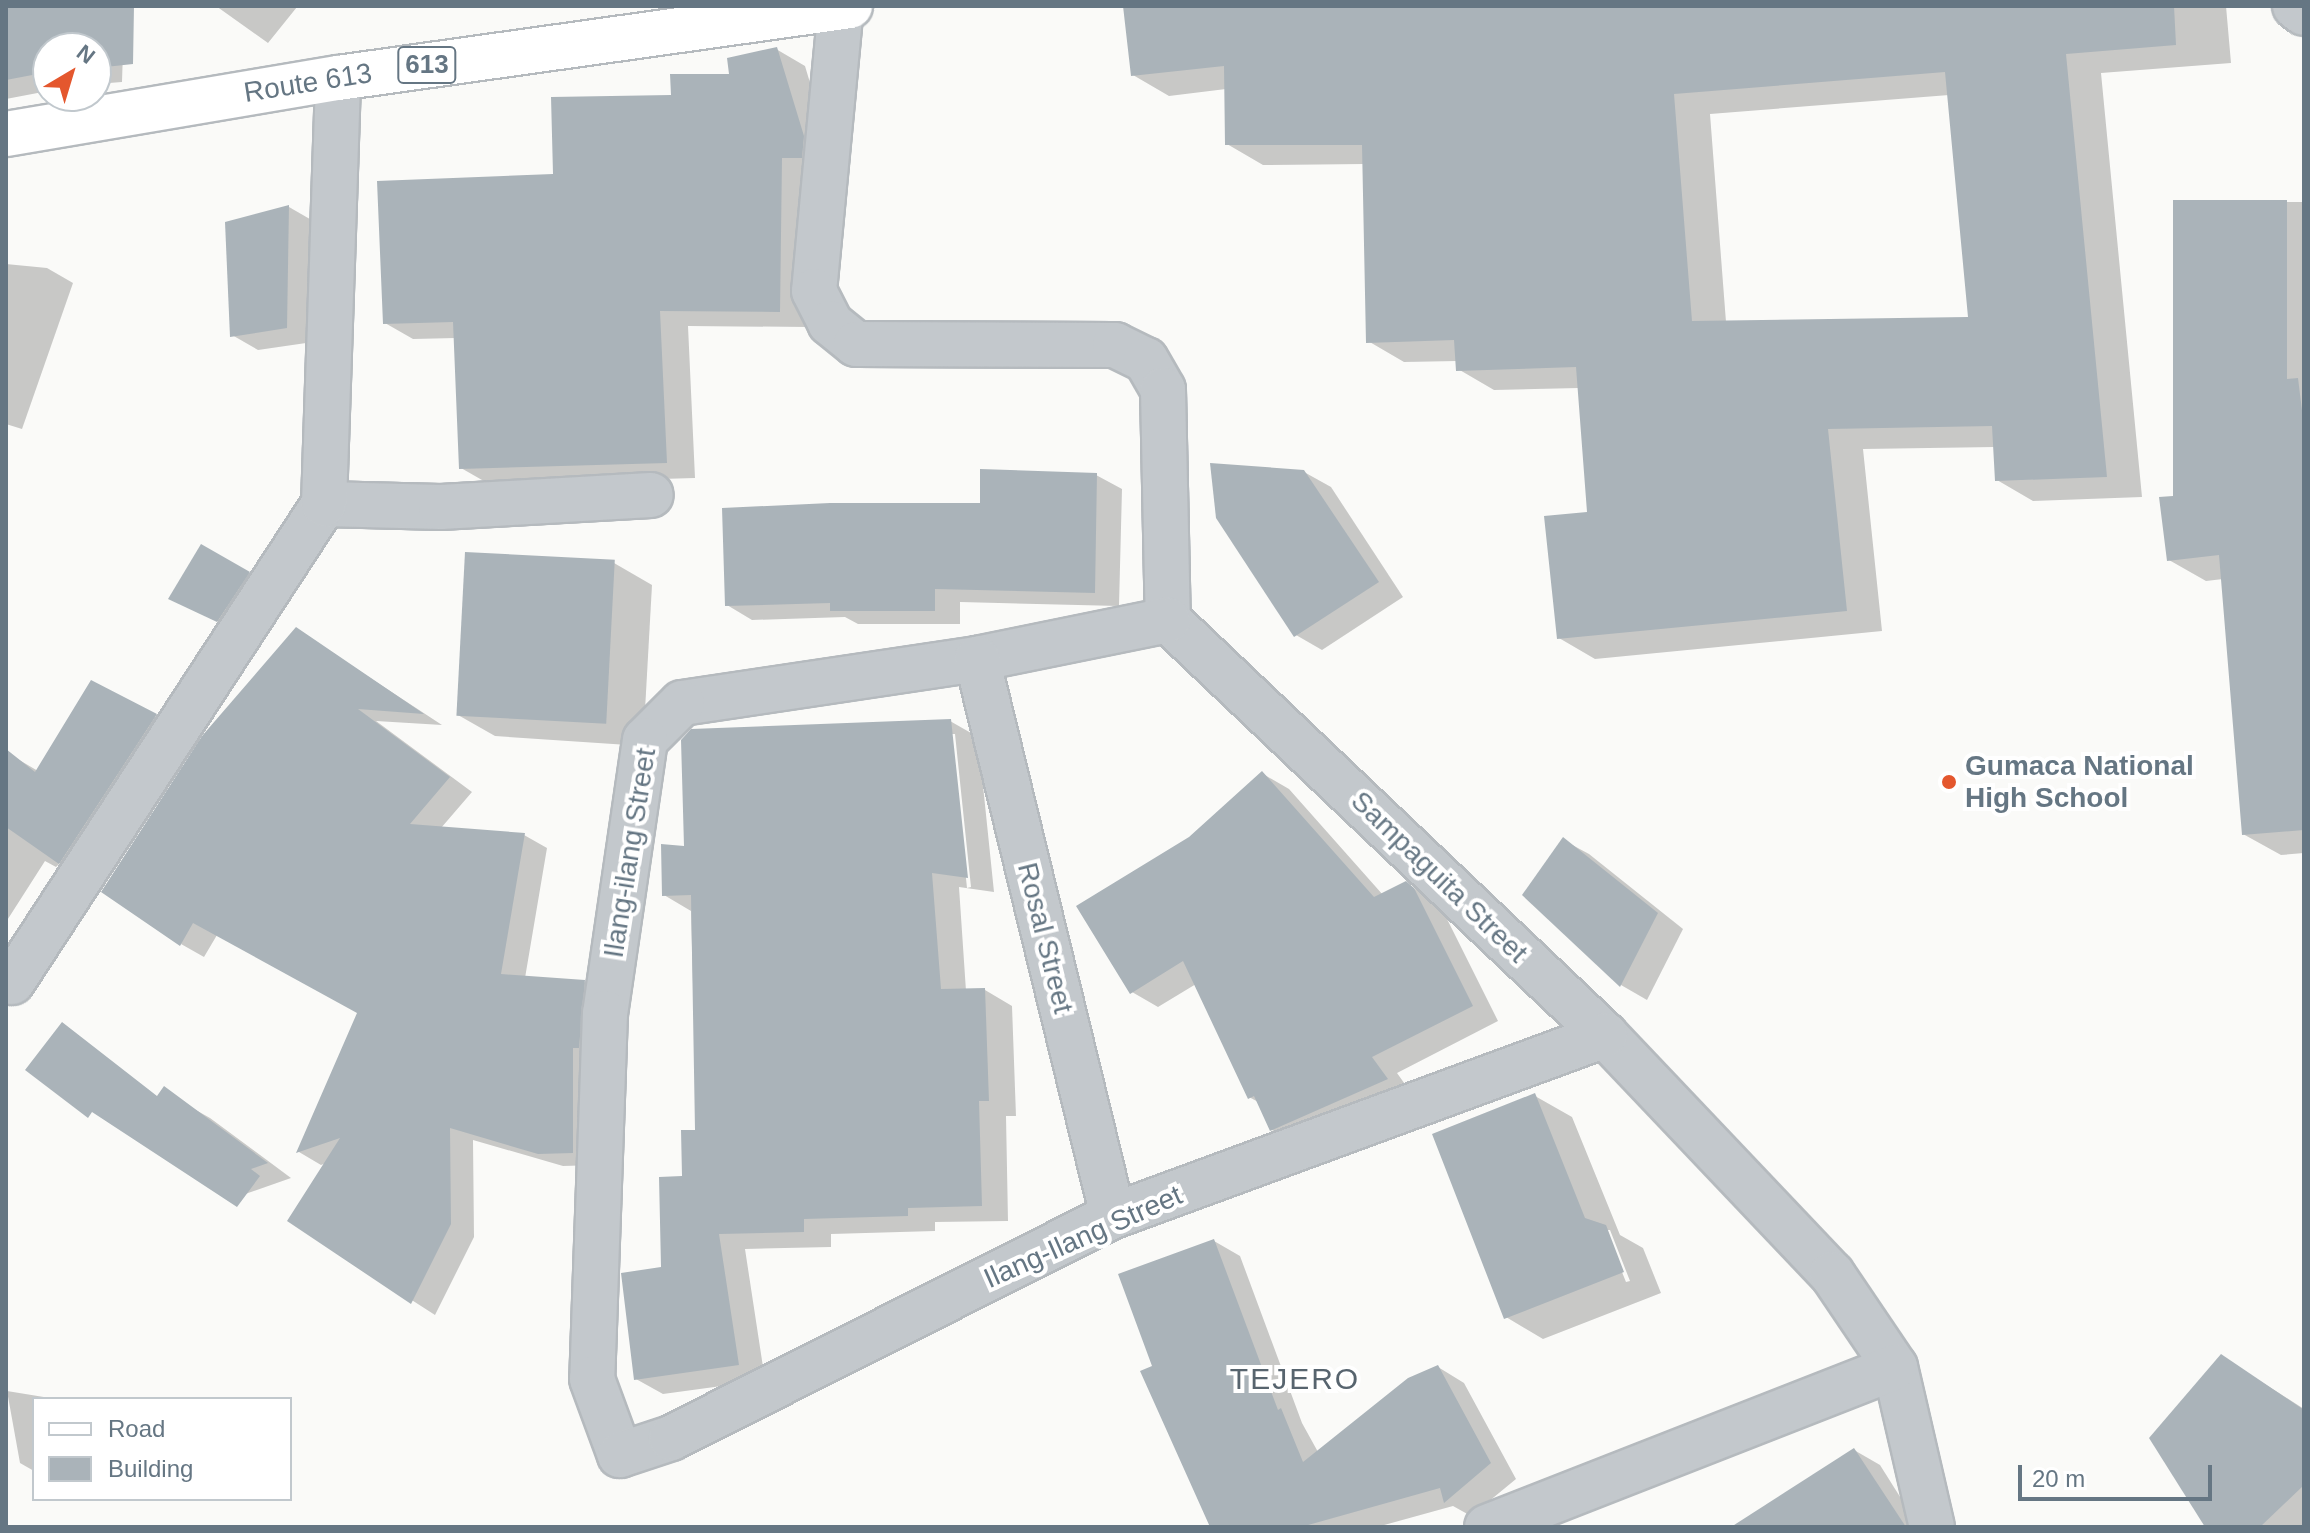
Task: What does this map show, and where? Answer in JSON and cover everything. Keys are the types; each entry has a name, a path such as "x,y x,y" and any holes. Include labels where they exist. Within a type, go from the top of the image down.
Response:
{"main road":[{"name":"Route 613","path":"6,134 338,78 844,7"}],"street":[{"path":"2295,6 2304,13"},
{"path":"844,7 814,291 830,323 856,344 1115,345 1146,360 1163,390 1168,620"},
{"path":"12,982 324,504 338,78"},
{"path":"324,504 441,507 651,495"},
{"name":"Ilang-ilang Street","path":"620,1455 592,1379 605,1013 645,740 682,703 977,659 1168,620"},
{"name":"Sampaguita Street","path":"1168,620 1605,1035 1832,1274 1895,1367 1932,1527"},
{"name":"Rosal Street","path":"977,659 1113,1216"},
{"name":"Ilang-Ilang Street","path":"620,1455 671,1438 1113,1216 1605,1035"},
{"path":"1487,1527 1895,1367"}],"building":[{"path":"6,6 134,6 133,64 112,66 112,32 32,32 32,75 6,80"},
{"path":"1123,6 2174,6 2176,45 2066,54 2107,477 1995,481 1992,426 1828,429 1847,611 1557,639 1544,516 1587,512 1576,367 1456,371 1454,340 1366,343 1362,145 1225,145 1224,66 1131,76","holes":["1945,72 1968,317 1692,321 1674,94"]},
{"path":"777,47 804,136 802,158 782,158 780,312 660,311 667,463 459,469 453,322 383,324 377,181 553,174 551,97 671,95 670,74 729,74 727,58"},
{"path":"2173,200 2287,200 2287,379 2298,378 2304,427 2304,830 2242,835 2219,555 2167,561 2159,497 2173,496"},
{"path":"289,205 287,328 230,337 225,222"},
{"path":"1210,463 1304,470 1379,582 1294,637 1216,518"},
{"path":"980,469 1097,473 1095,593 935,589 935,611 830,611 830,603 725,606 722,508 830,503 980,503"},
{"path":"201,544 250,572 217,622 168,599"},
{"path":"465,552 615,560 606,724 456,716"},
{"path":"296,627 424,714 358,709 450,777 410,824 525,833 501,974 585,980 579,1048 573,1048 573,1153 538,1154 450,1128 451,1224 411,1304 287,1221 340,1138 296,1153 357,1013 193,923 180,946 101,892 202,736"},
{"path":"91,680 157,714 59,864 6,827 6,749 35,772"},
{"path":"951,719 968,878 932,873 941,989 985,988 989,1101 979,1101 982,1206 908,1208 908,1216 804,1219 804,1232 719,1234 739,1365 634,1380 621,1273 661,1267 659,1177 682,1176 681,1130 695,1130 691,895 662,896 661,844 684,846 681,740 691,729"},
{"path":"1262,771 1374,897 1406,881 1414,888 1473,1006 1372,1057 1388,1079 1270,1131 1254,1096 1248,1099 1183,961 1130,994 1076,906 1189,837"},
{"path":"1563,837 1658,913 1620,987 1522,895"},
{"path":"62,1022 157,1096 164,1086 268,1163 251,1169 260,1176 237,1207 92,1112 88,1118 25,1070"},
{"path":"1535,1093 1585,1218 1606,1225 1624,1272 1504,1319 1432,1134"},
{"path":"1214,1239 1278,1410 1281,1408 1303,1462 1408,1378 1438,1365 1491,1463 1444,1503 1440,1488 1301,1527 1210,1527 1140,1371 1152,1366 1118,1274"},
{"path":"2221,1354 2304,1410 2304,1485 2260,1527 2205,1527 2149,1438"},
{"path":"1854,1448 1906,1527 1731,1527"}],"place":[{"name":"Gumaca National High School","path":"1949,782"}],"district":[{"name":"TEJERO","path":"1295,1379"}]}
